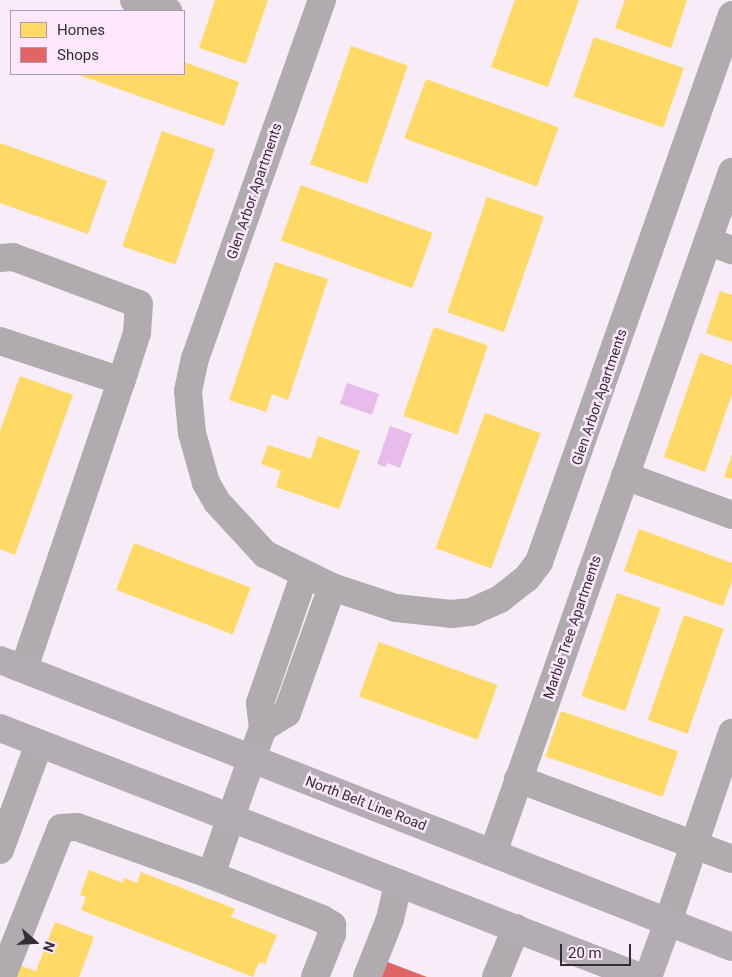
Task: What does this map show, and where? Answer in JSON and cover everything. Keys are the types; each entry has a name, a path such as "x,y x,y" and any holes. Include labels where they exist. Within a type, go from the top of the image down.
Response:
{"main road":[{"name":"North Belt Line Road","path":"12,665 732,947"},
{"path":"0,728 640,977"},
{"path":"231,817 252,758"},
{"path":"648,977 668,922"}],"lane":[{"path":"134,0 165,10"},
{"name":"Glen Arbor Apartments","path":"322,0 195,358 188,391 192,433 206,483 217,502 265,554 304,576 332,587 416,612 471,612 500,599 528,578 539,562 732,15"},
{"name":"Marble Tree Apartments","path":"493,853 625,476 720,245 732,172"},
{"path":"0,258 13,257 139,304 137,333 122,381 12,665"},
{"path":"0,341 122,381"},
{"path":"625,476 732,514"},
{"path":"252,758 263,728 260,703 304,576"},
{"path":"263,728 287,714 332,587"},
{"path":"668,922 732,733"},
{"path":"0,850 39,744"},
{"path":"518,779 732,859"},
{"path":"212,875 231,817"},
{"path":"2,977 62,828 76,827 212,875 332,925 332,934 315,977"},
{"path":"366,977 390,920 398,882"},
{"path":"496,977 516,928"}],"shaded area":[{"path":"347,383 379,394 372,415 340,404"},
{"path":"390,426 412,434 400,468 387,463 385,467 377,464"}],"building: Homes":[{"path":"215,0 268,0 246,64 199,48"},
{"path":"515,0 579,0 548,87 491,67"},
{"path":"625,0 687,0 671,48 615,28"},
{"path":"594,37 684,68 663,127 573,97"},
{"path":"351,46 408,66 367,184 310,164"},
{"path":"185,62 239,82 224,126 79,75 185,75"},
{"path":"426,79 558,127 537,186 404,138"},
{"path":"162,131 215,149 175,265 122,246"},
{"path":"0,143 107,181 88,234 0,203"},
{"path":"301,185 433,233 412,288 281,240"},
{"path":"487,197 544,217 504,332 447,312"},
{"path":"275,262 328,279 288,400 272,394 266,412 229,400"},
{"path":"720,291 732,295 732,342 706,333"},
{"path":"434,327 488,346 457,434 403,416"},
{"path":"700,353 732,365 732,394 705,472 664,457"},
{"path":"20,376 73,395 15,555 0,549 0,431"},
{"path":"485,413 540,433 491,568 436,548"},
{"path":"318,436 360,451 339,509 276,487 281,471 261,464 268,445 311,459"},
{"path":"732,454 732,479 724,477"},
{"path":"639,529 732,563 732,581 723,606 624,571"},
{"path":"134,543 251,588 233,634 116,590"},
{"path":"617,593 660,608 625,711 582,696"},
{"path":"684,615 724,629 688,734 648,720"},
{"path":"379,642 497,685 478,740 359,697"},
{"path":"561,711 678,751 663,797 545,756"},
{"path":"89,870 123,883 124,878 137,883 141,872 235,909 231,917 277,935 265,964 259,962 253,977 81,910 86,897 80,895"},
{"path":"55,922 94,937 79,977 17,977 21,966 36,971"}],"building: Shops":[{"path":"385,961 427,977 379,977"}]}
